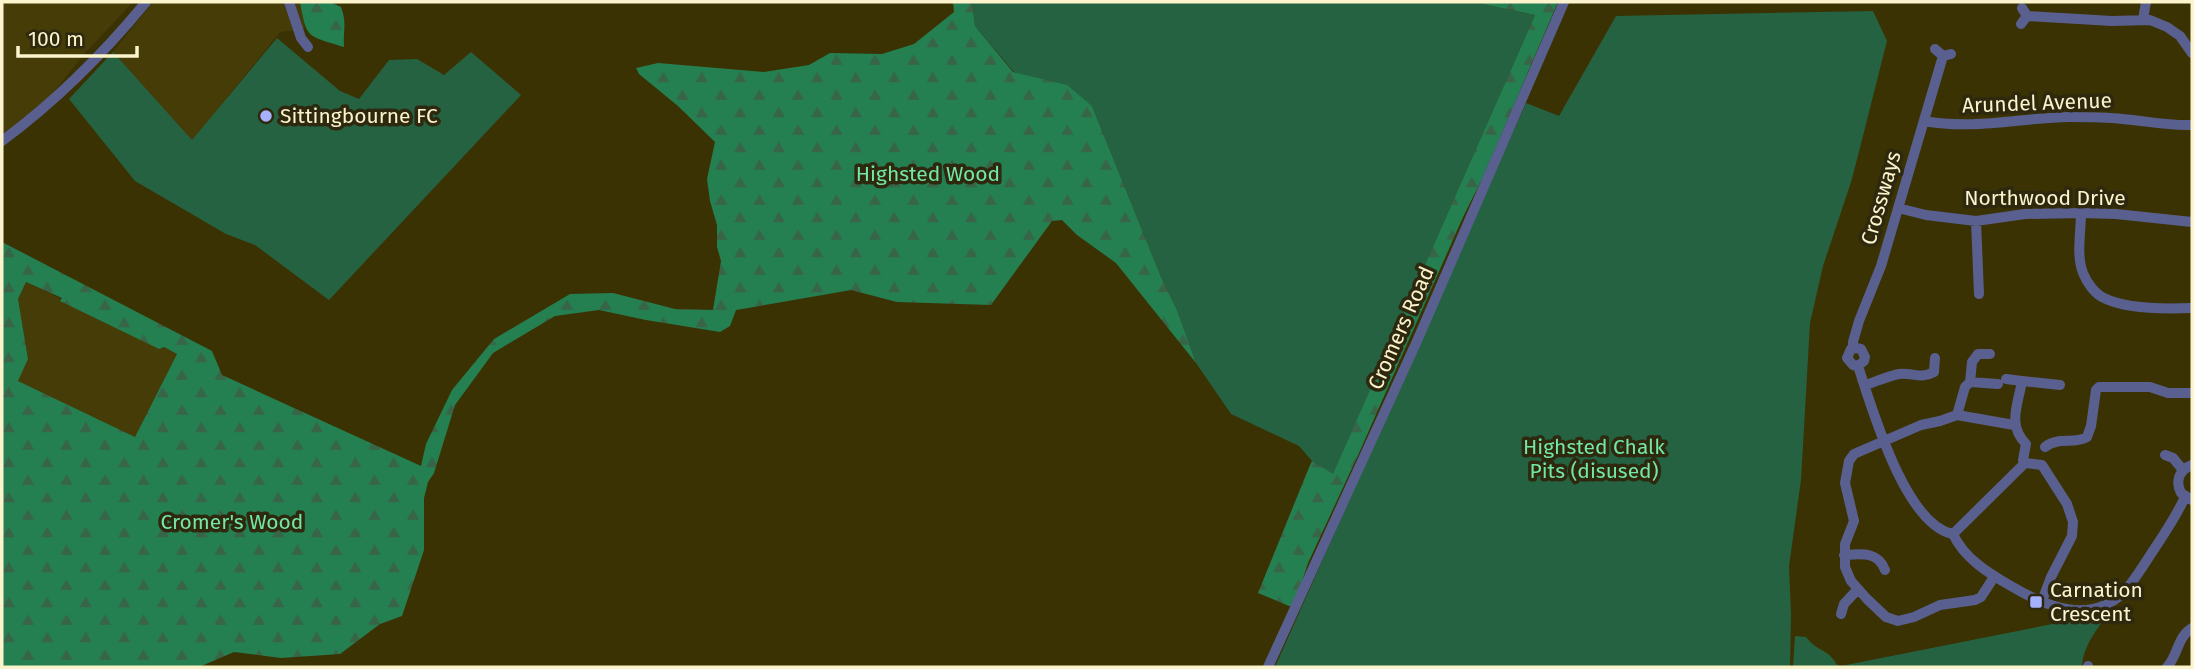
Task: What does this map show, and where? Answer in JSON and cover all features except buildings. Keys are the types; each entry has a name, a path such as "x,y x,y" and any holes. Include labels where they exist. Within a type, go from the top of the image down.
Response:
{"street":[{"path":"2,141 77,77 146,2"},
{"path":"289,2 301,38 308,47"},
{"name":"Cromers Road","path":"1268,667 1417,341 1564,2"},
{"path":"2143,19 2146,2"},
{"path":"2023,16 2124,21 2143,19 2167,27 2180,36 2192,53"},
{"name":"Crossways","path":"1943,53 1881,266 1857,328 1853,349 1847,358 1853,365 1858,366 1884,441 1909,494 1934,526 1953,534 1961,551 1994,577 2059,608 2081,611 2095,610 2116,598 2132,583 2189,499"},
{"name":"Arundel Avenue","path":"1924,121 1976,125 2042,118 2091,117 2165,125 2192,125"},
{"name":"Northwood Drive","path":"1898,208 1926,215 1976,221 2025,214 2081,213 2192,222"},
{"path":"2081,213 2082,267 2091,287 2102,297 2135,305 2192,308"},
{"path":"1976,221 1979,294"},
{"path":"1957,415 1964,383 1974,359 1978,354 1990,354"},
{"path":"1865,385 1901,373 1918,377 1934,372 1935,358"},
{"path":"1901,373 1902,361"},
{"path":"1918,377 1923,390"},
{"path":"1964,383 2002,381 2060,385"},
{"path":"2022,382 2014,425 2016,433 2026,444 2045,446"},
{"path":"2045,446 2055,440 2080,441 2087,437 2096,390 2099,387 2150,387 2168,393 2192,393"},
{"path":"1994,577 1981,597 1975,600 1948,603 1898,621 1886,617 1858,589 1847,573 1845,544 1854,521 1845,483 1849,461 1854,454 1921,425 1957,415 2014,425"},
{"path":"2025,463 2023,460 2026,444"},
{"path":"2042,465 2045,446"},
{"path":"1839,451 1849,461"},
{"path":"2165,455 2187,467 2178,481 2178,488 2189,499"},
{"path":"2025,463 2042,465"},
{"path":"1953,534 2025,463"},
{"path":"2042,465 2067,504 2073,522 2072,537 2042,601"},
{"path":"1844,555 1873,556 1885,570"},
{"path":"1841,614 1844,604 1858,589"},
{"path":"2167,667 2174,660 2175,651 2184,633 2192,628"},
{"path":"2175,651 2175,667"}],"shaded area":[{"path":"2,2 133,2 84,54 52,94 2,134"},
{"path":"153,2 302,2 305,29 280,32 192,141 113,52"},
{"path":"26,282 177,354 135,437 18,381 28,358 18,299"}],"green space":[{"path":"300,2 330,2 341,7 344,47 316,38 307,30"},
{"path":"953,2 972,2 975,26 1013,72 1067,85 1092,106 1177,310 1196,363 1116,263 1077,235 1062,220 1052,221 991,305 897,302 851,290 736,310 730,326 720,332 599,310 555,316 493,353 455,405 434,473 428,482 424,498 424,550 402,616 380,624 340,654 281,658 234,652 199,667 2,667 2,242 212,351 222,375 421,466 426,444 452,390 494,339 570,294 613,293 675,309 713,310 721,261 717,247 717,225 707,179 715,142 678,106 639,74 636,68 658,63 764,72 809,65 830,53 882,54 914,44 954,12","holes":["26,282 62,298 60,301 159,349 164,347 177,354 135,437 18,381 28,359 18,299"]},
{"path":"972,2 1473,2 1535,15 1333,475 1312,461 1299,446 1231,414 1196,363 1177,310 1092,106 1014,72 975,26"},
{"path":"1473,2 1558,2 1483,177 1308,563 1294,605 1289,606 1258,593 1308,470 1312,461 1333,474 1535,15"},
{"name":"Highsted Chalk Pits (disused)","path":"1873,11 1887,41 1852,179 1823,266 1810,323 1801,480 1789,566 1790,667 1275,667 1526,103 1559,116 1616,16"},
{"path":"277,38 340,91 359,99 389,60 417,59 444,75 471,52 521,95 329,300 255,245 226,234 135,181 69,99 113,52 192,140"},
{"path":"2108,613 2088,644 2082,667 1793,667 1795,636 1806,637 1841,666"}],"place":[{"name":"Sittingbourne FC","path":"266,116"},
{"name":"Carnation Crescent","path":"2036,602"}],"park label":[{"name":"Highsted Wood","path":"928,174"},
{"name":"Cromer's Wood","path":"232,522"}]}
